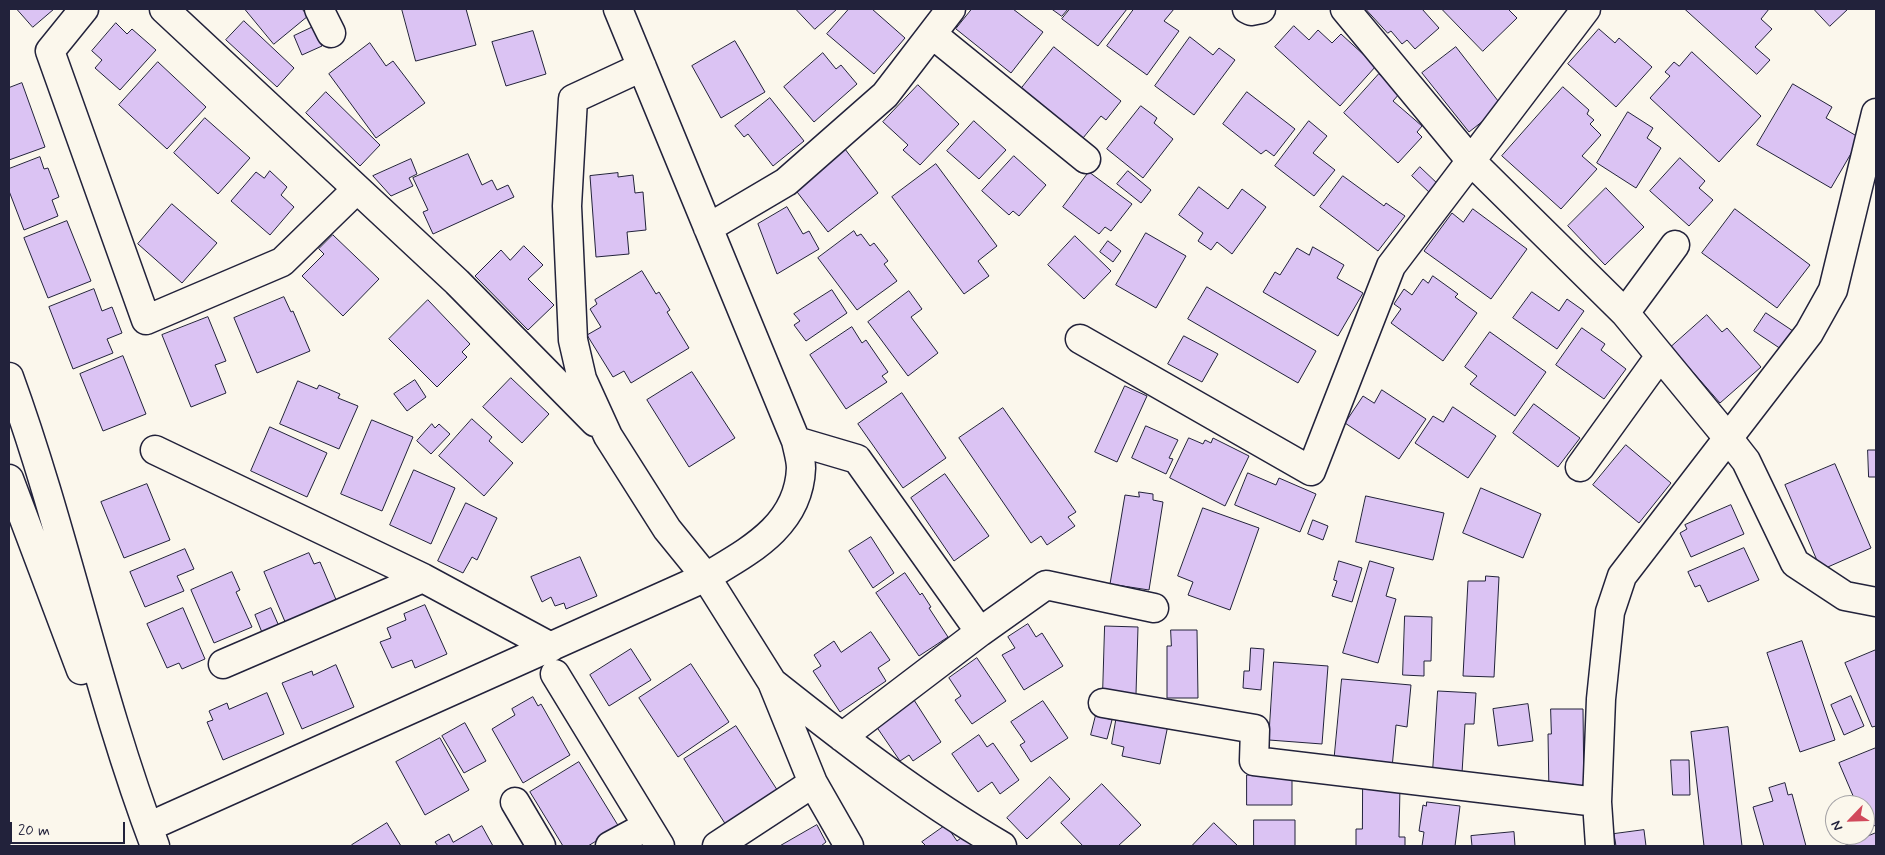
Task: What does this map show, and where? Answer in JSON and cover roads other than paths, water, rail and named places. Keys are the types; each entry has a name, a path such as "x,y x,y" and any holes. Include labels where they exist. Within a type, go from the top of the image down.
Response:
{"street":[{"path":"84,9 50,51 146,320 282,262 357,189"},
{"path":"164,9 457,282 608,436"},
{"path":"319,9 330,33"},
{"path":"708,228 786,182 885,95 951,9"},
{"path":"1247,9 1251,11 1261,9"},
{"path":"1345,9 1472,162 1625,313 1728,438 1746,461 1795,562 1845,596 1876,602"},
{"path":"1080,339 1311,471 1391,266 1472,162 1586,9"},
{"path":"152,837 551,647 706,577 757,546 781,522 795,501 801,467 796,441 642,67 621,10"},
{"path":"932,34 1086,159"},
{"path":"642,67 573,99 567,206 573,340 582,379 608,436 666,529 706,577 772,682 813,783 850,846"},
{"path":"1600,846 1597,802 1602,699 1610,612 1622,576 1810,334 1833,290 1876,113"},
{"path":"1625,313 1675,245"},
{"path":"1580,467 1660,356"},
{"path":"9,377 28,429 112,718 152,837"},
{"path":"796,441 857,459 980,632"},
{"path":"156,450 423,578 551,647"},
{"path":"9,478 101,723 152,837"},
{"path":"223,664 423,578"},
{"path":"842,737 980,632 1046,585 1154,608"},
{"path":"555,674 653,836 610,846"},
{"path":"772,682 842,737 963,824 1002,846"},
{"path":"1103,703 1255,729 1254,761 1597,802"},
{"path":"717,846 813,783"},
{"path":"514,802 540,846"}]}
